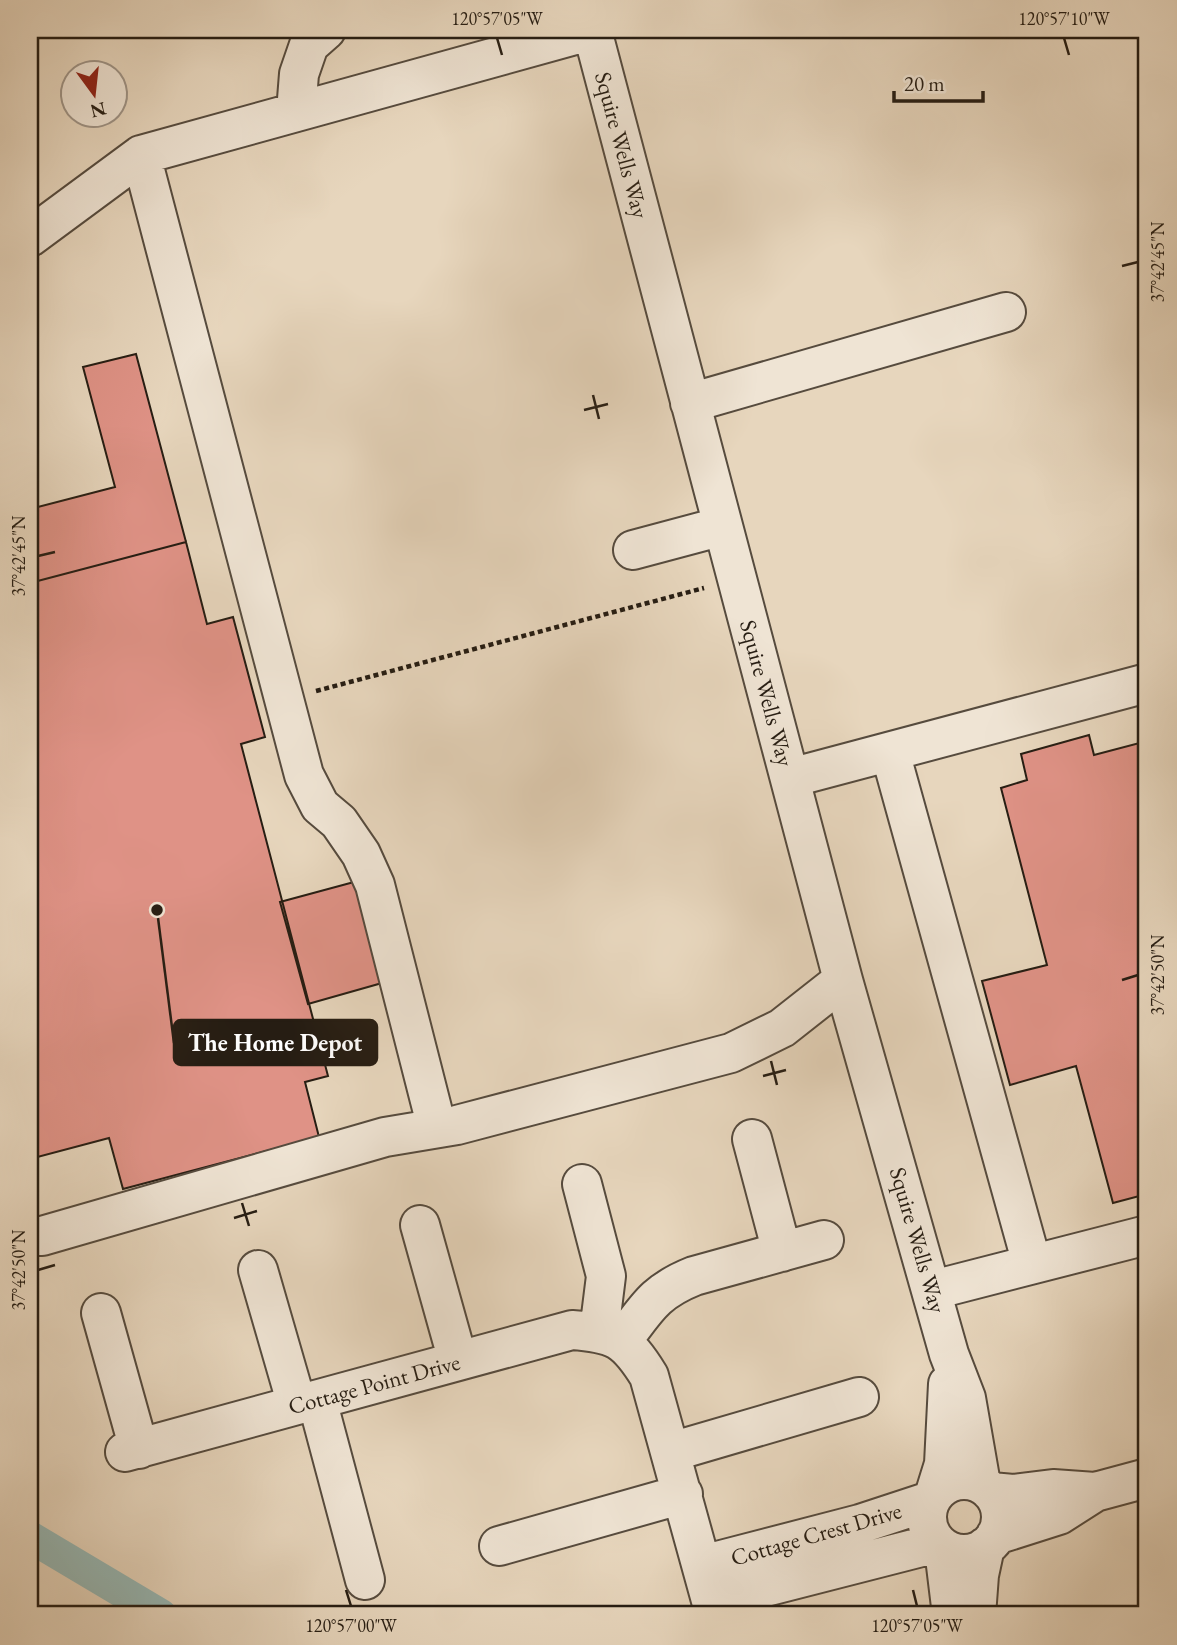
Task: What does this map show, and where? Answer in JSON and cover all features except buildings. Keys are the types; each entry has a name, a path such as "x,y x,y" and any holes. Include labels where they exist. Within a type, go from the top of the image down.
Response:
{"street":[{"path":"296,112 299,74 309,46 326,30"},
{"path":"30,237 141,155 296,112 521,39 592,30"},
{"name":"Squire Wells Way","path":"592,30 843,979 949,1354 966,1398 986,1488"},
{"path":"141,155 304,775 320,806 339,822 361,854 375,885 437,1128"},
{"path":"691,403 1006,312"},
{"path":"633,550 723,526"},
{"path":"790,778 1147,683"},
{"path":"890,752 1032,1264"},
{"path":"30,1236 42,1236 385,1137 437,1128 731,1053 782,1028 843,979"},
{"path":"752,1139 782,1252"},
{"path":"582,1184 606,1276 610,1337 637,1357 649,1376 710,1594"},
{"path":"420,1225 458,1361"},
{"path":"933,1290 1147,1234"},
{"path":"610,1337 673,1284 824,1240"},
{"path":"258,1270 307,1403 365,1580"},
{"name":"Cottage Point Drive","path":"101,1313 132,1450 572,1330 610,1337"},
{"name":"Squire Wells Way","path":"933,1497 944,1464 949,1354"},
{"path":"671,1452 859,1397"},
{"path":"941,1546 958,1553 972,1553 991,1541 1059,1516 1095,1492 1147,1478"},
{"path":"951,1615 941,1546 929,1530 926,1516 933,1497 945,1485 957,1480 969,1480 986,1488 1013,1494 1053,1489 1095,1492"},
{"path":"976,1615 979,1575 1001,1520 999,1505 986,1488"},
{"path":"499,1546 683,1494"},
{"name":"Cottage Crest Drive","path":"710,1594 818,1554 933,1497"},
{"name":"Cottage Crest Drive","path":"818,1554 941,1546"}],"path":[{"path":"310,693 704,588"}],"waterway":[{"path":"30,1537 161,1615"}],"place":[{"name":"The Home Depot","path":"157,910"}]}
